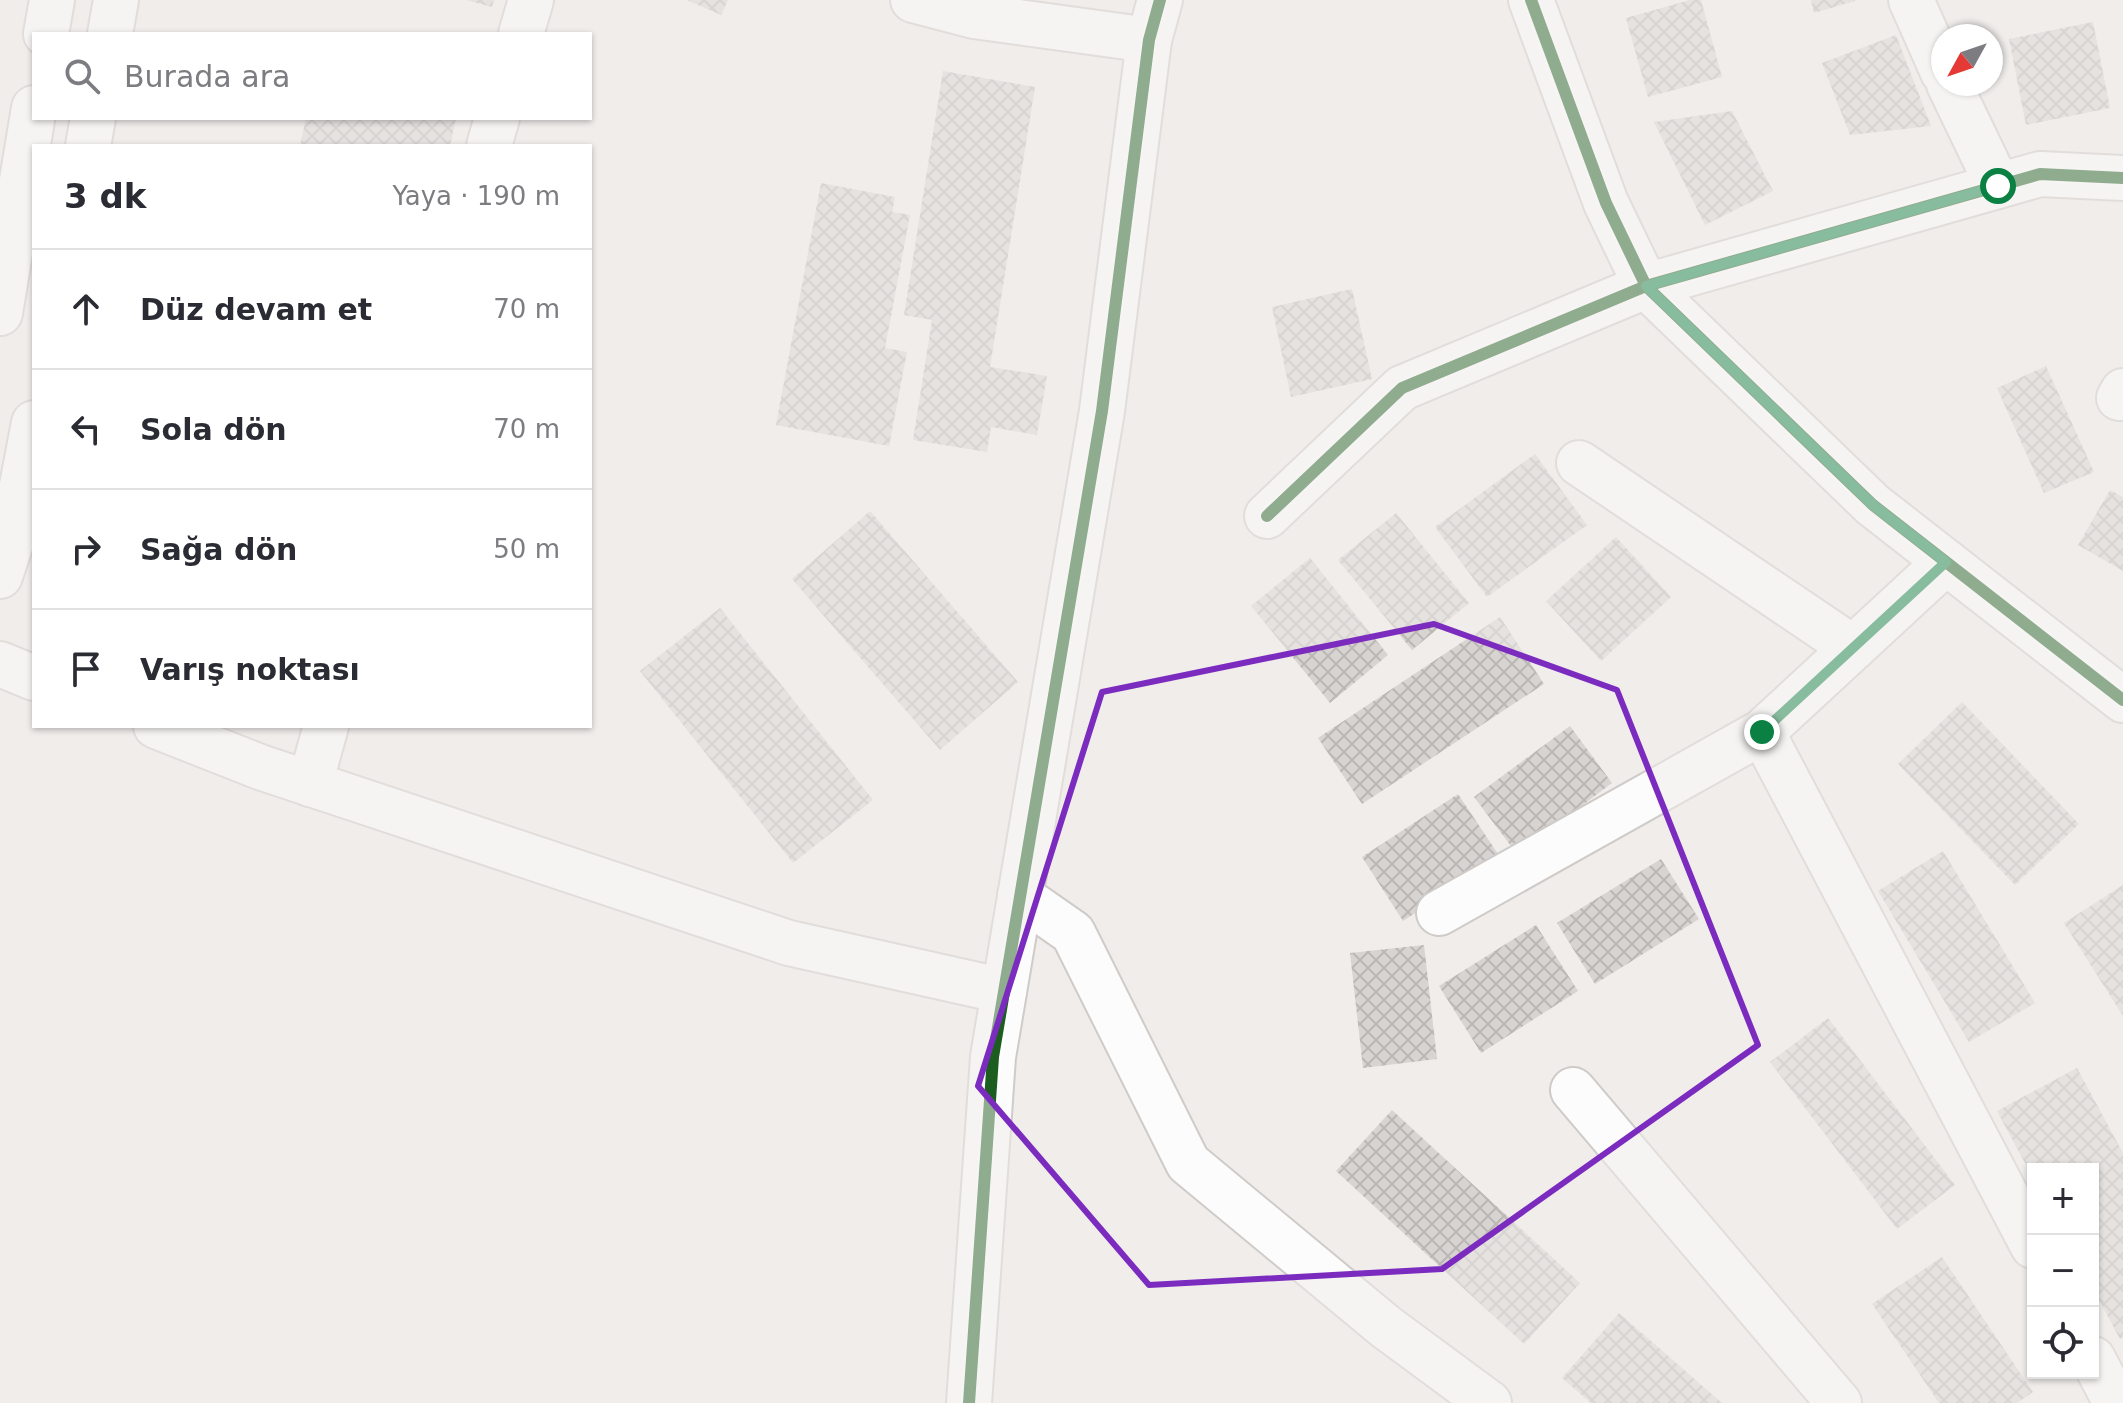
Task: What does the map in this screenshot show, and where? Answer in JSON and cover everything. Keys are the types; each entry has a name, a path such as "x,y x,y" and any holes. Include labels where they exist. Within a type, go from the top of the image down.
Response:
{"street":[{"path":"46,32 52,0"},
{"path":"110,32 116,0"},
{"path":"522,32 531,0"},
{"path":"913,0 974,16 1155,20 1102,411 993,1057 969,1403"},
{"path":"1531,0 1606,203 1646,286 1873,505 2123,700"},
{"path":"1911,0 1931,45"},
{"path":"1955,96 1998,186"},
{"path":"0,313 32,120"},
{"path":"88,144 93,120"},
{"path":"490,144 496,120"},
{"path":"1267,516 1402,388 1646,286 2040,174 2123,178"},
{"path":"0,576 11,543 32,433"},
{"path":"1579,463 1853,648"},
{"path":"1439,913 1762,732 1946,562"},
{"path":"0,664 32,677"},
{"path":"161,728 260,767 789,943 1004,991"},
{"path":"310,784 325,728"},
{"path":"1762,732 2027,1235"},
{"path":"1020,896 1073,933 1188,1163 1386,1327 1489,1403"},
{"path":"1573,1090 1839,1403"},
{"path":"2099,1370 2116,1403"}],"highlighted area":[{"path":"1434,624 1617,690 1758,1045 1442,1269 1149,1285 978,1086 1102,692"}],"building":[{"path":"466,0 494,0 492,7"},
{"path":"687,0 728,0 721,15"},
{"path":"1690,0 1701,0 1722,77 1648,97 1626,18"},
{"path":"1811,0 1855,0 1855,1 1814,13"},
{"path":"2093,22 2110,108 2026,125 2009,39"},
{"path":"1896,35 1931,126 1850,135 1822,63"},
{"path":"943,71 1035,87 990,367 1047,376 1037,435 991,427 987,452 913,440 932,320 904,315"},
{"path":"1732,111 1773,191 1705,225 1654,122"},
{"path":"306,120 456,120 450,144 300,144"},
{"path":"821,183 895,197 892,212 910,215 885,348 907,352 889,446 776,425"},
{"path":"1352,289 1372,379 1291,397 1272,307"},
{"path":"2046,366 2094,472 2044,493 1997,388"},
{"path":"1535,454 1587,525 1487,597 1435,527"},
{"path":"2110,490 2123,497 2123,571 2078,545"},
{"path":"870,511 1018,682 940,750 792,579"},
{"path":"1396,513 1469,603 1412,650 1338,560"},
{"path":"1616,537 1671,597 1601,661 1546,601"},
{"path":"1310,558 1388,655 1330,703 1251,606"},
{"path":"720,608 873,800 793,863 640,671"},
{"path":"1500,617 1544,684 1362,804 1318,738"},
{"path":"1962,702 2079,824 2015,885 1898,764"},
{"path":"1570,726 1612,783 1517,854 1474,797"},
{"path":"1458,794 1500,857 1403,921 1362,857"},
{"path":"1943,851 2035,1003 1969,1042 1878,891"},
{"path":"1661,859 1699,919 1595,984 1557,923"},
{"path":"2123,885 2123,1016 2064,923"},
{"path":"1536,925 1578,991 1481,1053 1439,986"},
{"path":"1424,945 1437,1059 1363,1068 1350,953"},
{"path":"1828,1018 1955,1185 1897,1229 1770,1062"},
{"path":"2077,1068 2123,1153 2123,1337 2120,1339 2099,1300 2099,1163 2027,1163 2027,1167 1997,1111"},
{"path":"1392,1110 1580,1283 1524,1344 1336,1171"},
{"path":"1942,1257 2033,1392 2017,1403 1939,1403 1872,1304"},
{"path":"1619,1313 1722,1403 1591,1403 1562,1378"}],"cycle path":[{"path":"969,1403 993,1057 1102,411 1149,40 1160,0"},
{"path":"1531,0 1606,203 1646,286 1873,505 2123,700"},
{"path":"1267,516 1402,388 1646,286 2040,174 2123,178"}],"route":[{"path":"1762,732 1946,562 1873,505 1646,286 1998,186"}]}
